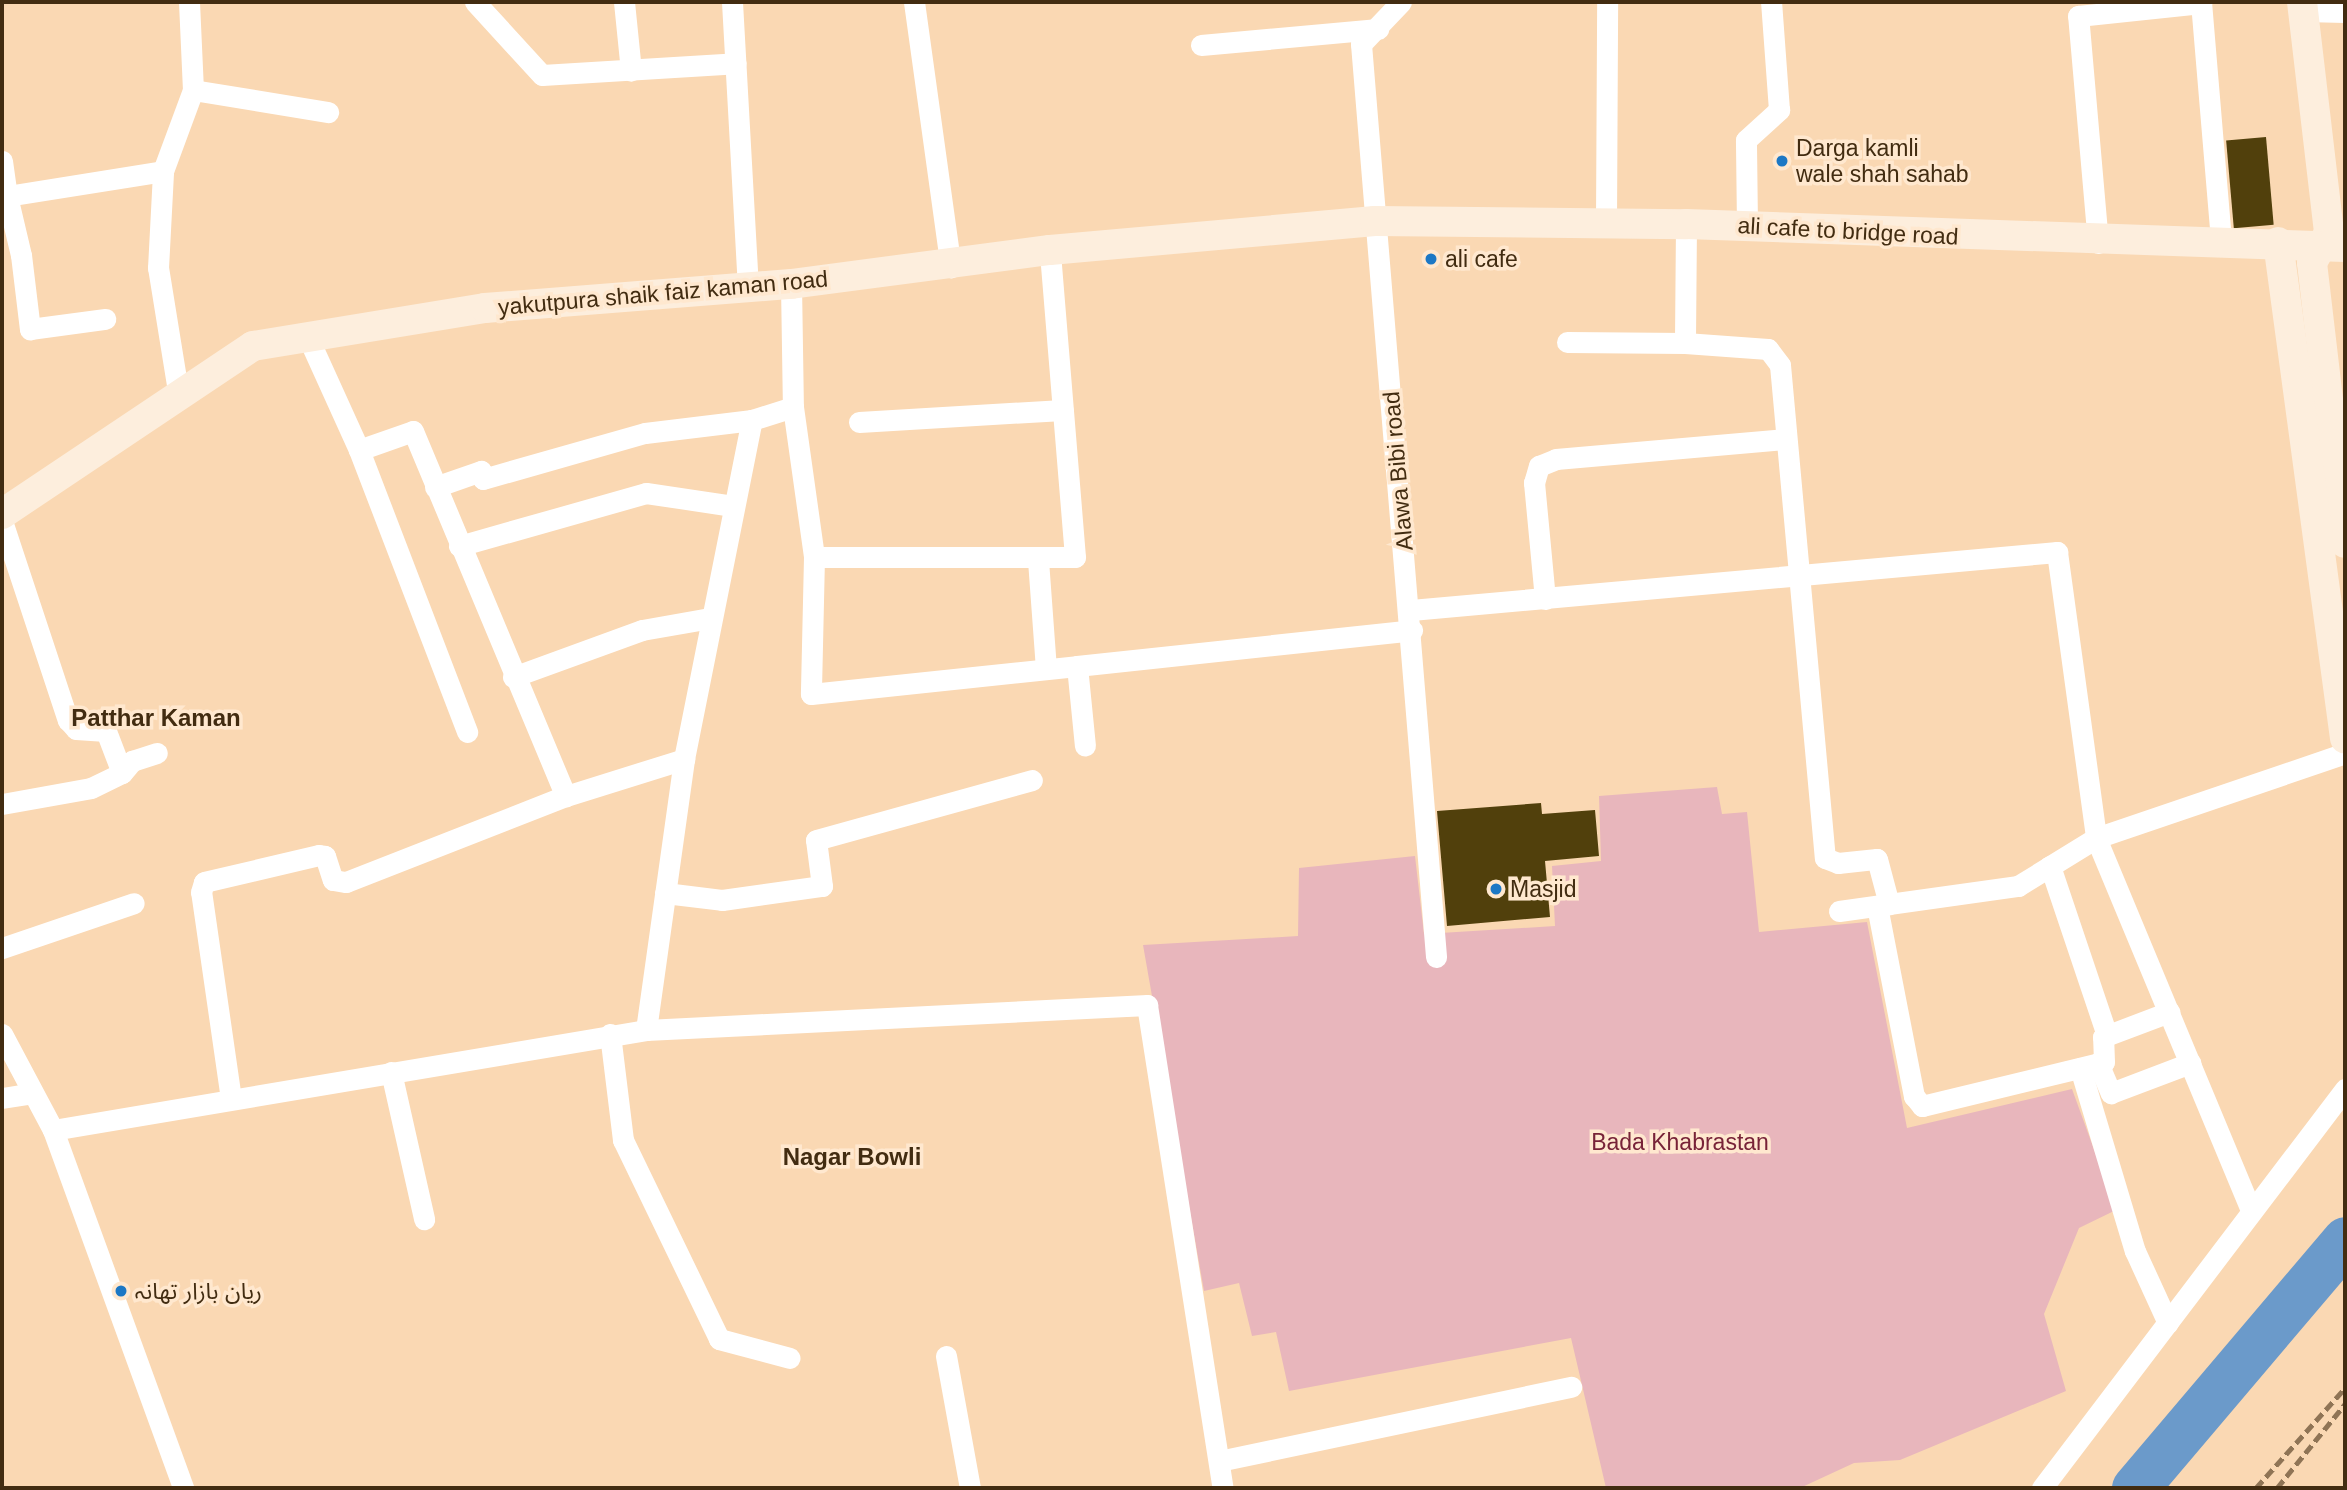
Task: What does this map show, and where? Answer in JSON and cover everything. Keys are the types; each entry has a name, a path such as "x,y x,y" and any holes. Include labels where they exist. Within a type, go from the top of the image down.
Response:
{"street":[{"path":"178,397 158,268 163,171 193,90 189,2"},
{"path":"475,2 542,75 736,63"},
{"path":"624,2 631,71"},
{"path":"732,2 748,284"},
{"path":"914,2 951,267"},
{"name":"Alawa Bibi road","path":"1401,2 1361,44 1412,620 1436,957"},
{"path":"1606,222 1607,2"},
{"path":"1747,226 1747,134 1770,123 1779,110 1771,2"},
{"path":"2098,243 2078,16 2201,3 2221,242"},
{"path":"2345,12 2303,6 2331,249 2345,543"},
{"path":"1201,46 1378,29"},
{"path":"193,90 328,113"},
{"path":"2,162 12,255 30,329 105,319"},
{"path":"7,196 163,171"},
{"name":"yakutpura shaik faiz kaman road","path":"2,514 253,346 306,334 485,308 748,284 791,284 951,267 1050,250 1375,221"},
{"name":"ali cafe to bridge road","path":"1375,221 1686,224 2098,243 2278,242 2331,249"},
{"path":"1685,343 1686,224"},
{"path":"2278,242 2345,738"},
{"path":"814,557 1038,559 1075,556 1050,250"},
{"path":"791,284 793,407 814,557 811,694 1077,666 1545,599 2057,552 2096,838 2251,1209"},
{"path":"306,334 359,450 467,732"},
{"path":"1567,342 1685,343 1774,352 1780,365 1783,439 1825,858 1838,863 1877,859 1914,1096 1922,1106 2089,1065 2106,1058 2101,1041 2107,1035 2169,1013"},
{"path":"435,486 481,471 483,479 645,433 752,420 793,407"},
{"path":"859,422 1063,410"},
{"path":"646,1030 684,759 752,420"},
{"path":"359,450 413,431 513,677 566,796"},
{"path":"1545,599 1534,483 1539,466 1556,459 1783,439"},
{"path":"459,546 646,493 733,506"},
{"path":"2,521 68,720 76,729 106,731 121,773"},
{"path":"1038,559 1045,668"},
{"path":"513,677 642,630 711,618"},
{"path":"1077,666 1085,746"},
{"path":"2,804 60,797 121,773 132,761 157,753"},
{"path":"1839,911 2018,886 2096,838 2345,753"},
{"path":"231,1099 201,892 204,882 319,855 325,856 333,880 346,881 566,796 684,759"},
{"path":"665,893 722,900 822,886 816,840 1032,780"},
{"path":"2050,866 2107,1035"},
{"path":"2,948 134,903"},
{"path":"53,1130 610,1034 1147,1005 1223,1488"},
{"path":"2,1034 53,1130 183,1488"},
{"path":"610,1034 623,1140 719,1339 790,1358"},
{"path":"2089,1065 2111,1093 2190,1063"},
{"path":"2089,1065 2135,1251 2168,1323"},
{"path":"391,1072 424,1219"},
{"path":"2042,1488 2251,1209 2345,1089"},
{"path":"2,1098 33,1093"},
{"path":"946,1356 970,1488"},
{"path":"1219,1461 1571,1387"}],"green space":[{"name":"Bada Khabrastan","path":"1717,787 1722,814 1747,812 1759,932 1867,922 1907,1128 2072,1089 2116,1210 2079,1228 2044,1314 2066,1391 1900,1460 1854,1463 1800,1488 1606,1488 1571,1338 1289,1391 1276,1332 1252,1336 1239,1283 1204,1291 1143,945 1298,936 1299,868 1415,856 1424,934 1555,926 1552,866 1601,861 1599,796"}],"building":[{"path":"2266,137 2274,225 2234,228 2226,140"},
{"name":"Masjid","path":"1541,803 1542,814 1595,810 1599,856 1545,861 1550,917 1447,926 1437,811"}],"waterway":[{"path":"2135,1488 2345,1240"}],"railway":[{"path":"2256,1488 2345,1388"},
{"path":"2277,1488 2345,1404"}],"place":[{"name":"Darga kamli wale shah sahab","path":"1782,161"},
{"name":"ali cafe","path":"1431,259"},
{"name":"Masjid","path":"1496,889"},
{"name":"ریان بازار تھانہ","path":"121,1291"}],"district":[{"name":"Patthar Kaman","path":"156,718"},
{"name":"Nagar Bowli","path":"852,1157"}]}
